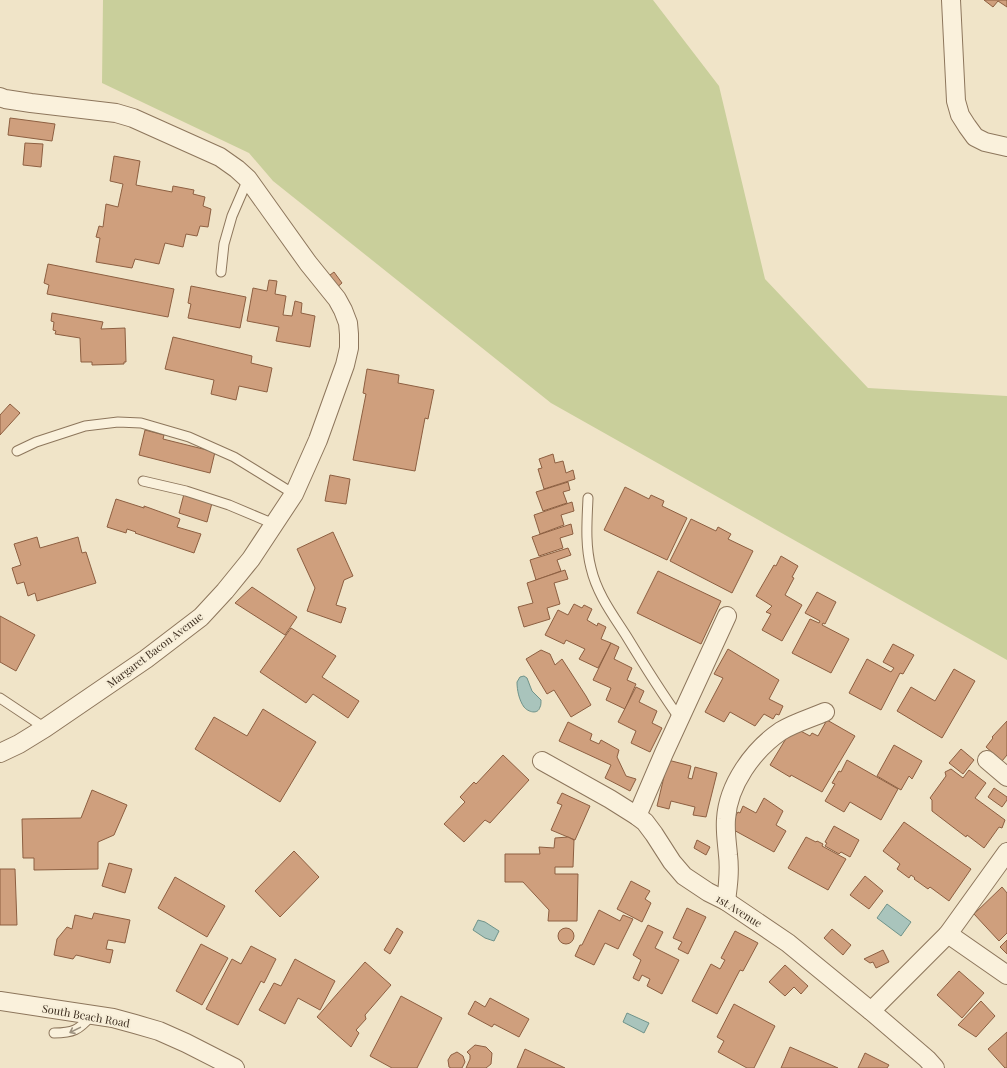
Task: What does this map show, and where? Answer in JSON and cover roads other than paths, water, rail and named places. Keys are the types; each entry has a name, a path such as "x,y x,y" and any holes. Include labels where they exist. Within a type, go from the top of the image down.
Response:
{"street":[{"path":"951,0 956,101 960,115 975,137 985,142 1007,147"},
{"name":"Margaret Bacon Avenue","path":"0,97 31,103 116,113 133,118 220,157 248,179 308,263 337,299 348,323 349,334 349,348 345,365 318,440 294,494 247,565 225,592 201,617 146,659 45,728 19,744 0,753"},
{"path":"637,816 727,616"},
{"path":"726,901 729,873 726,820 728,803 737,780 750,760 768,741 781,731 825,712"},
{"path":"987,760 1007,777"},
{"name":"1st Avenue","path":"542,761 610,798 645,822 672,862 684,876 708,892 726,901 788,943 872,1011 927,1059 934,1068"},
{"path":"872,1011 948,934 1007,852"},
{"path":"948,934 1007,975"},
{"name":"South Beach Road","path":"0,1001 91,1016 113,1018 159,1031 235,1068"}],"lane":[{"path":"221,272 224,244 232,216 248,179"},
{"path":"18,451 36,442 85,426 118,422 140,423 189,437 234,457 294,494"},
{"path":"143,481 186,491 229,505 274,524"},
{"path":"588,498 587,548 597,586 605,603 680,719"},
{"path":"0,698 45,728"},
{"path":"54,1033 70,1032 82,1026 91,1016"}],"water":[{"path":"524,676 527,678 532,691 541,700 539,710 535,712 524,707 518,692 517,682 520,677"},
{"path":"887,904 911,922 901,936 877,918"},
{"path":"478,920 485,922 499,931 494,941 485,938 473,930"},
{"path":"627,1013 649,1023 644,1033 623,1022"}]}
